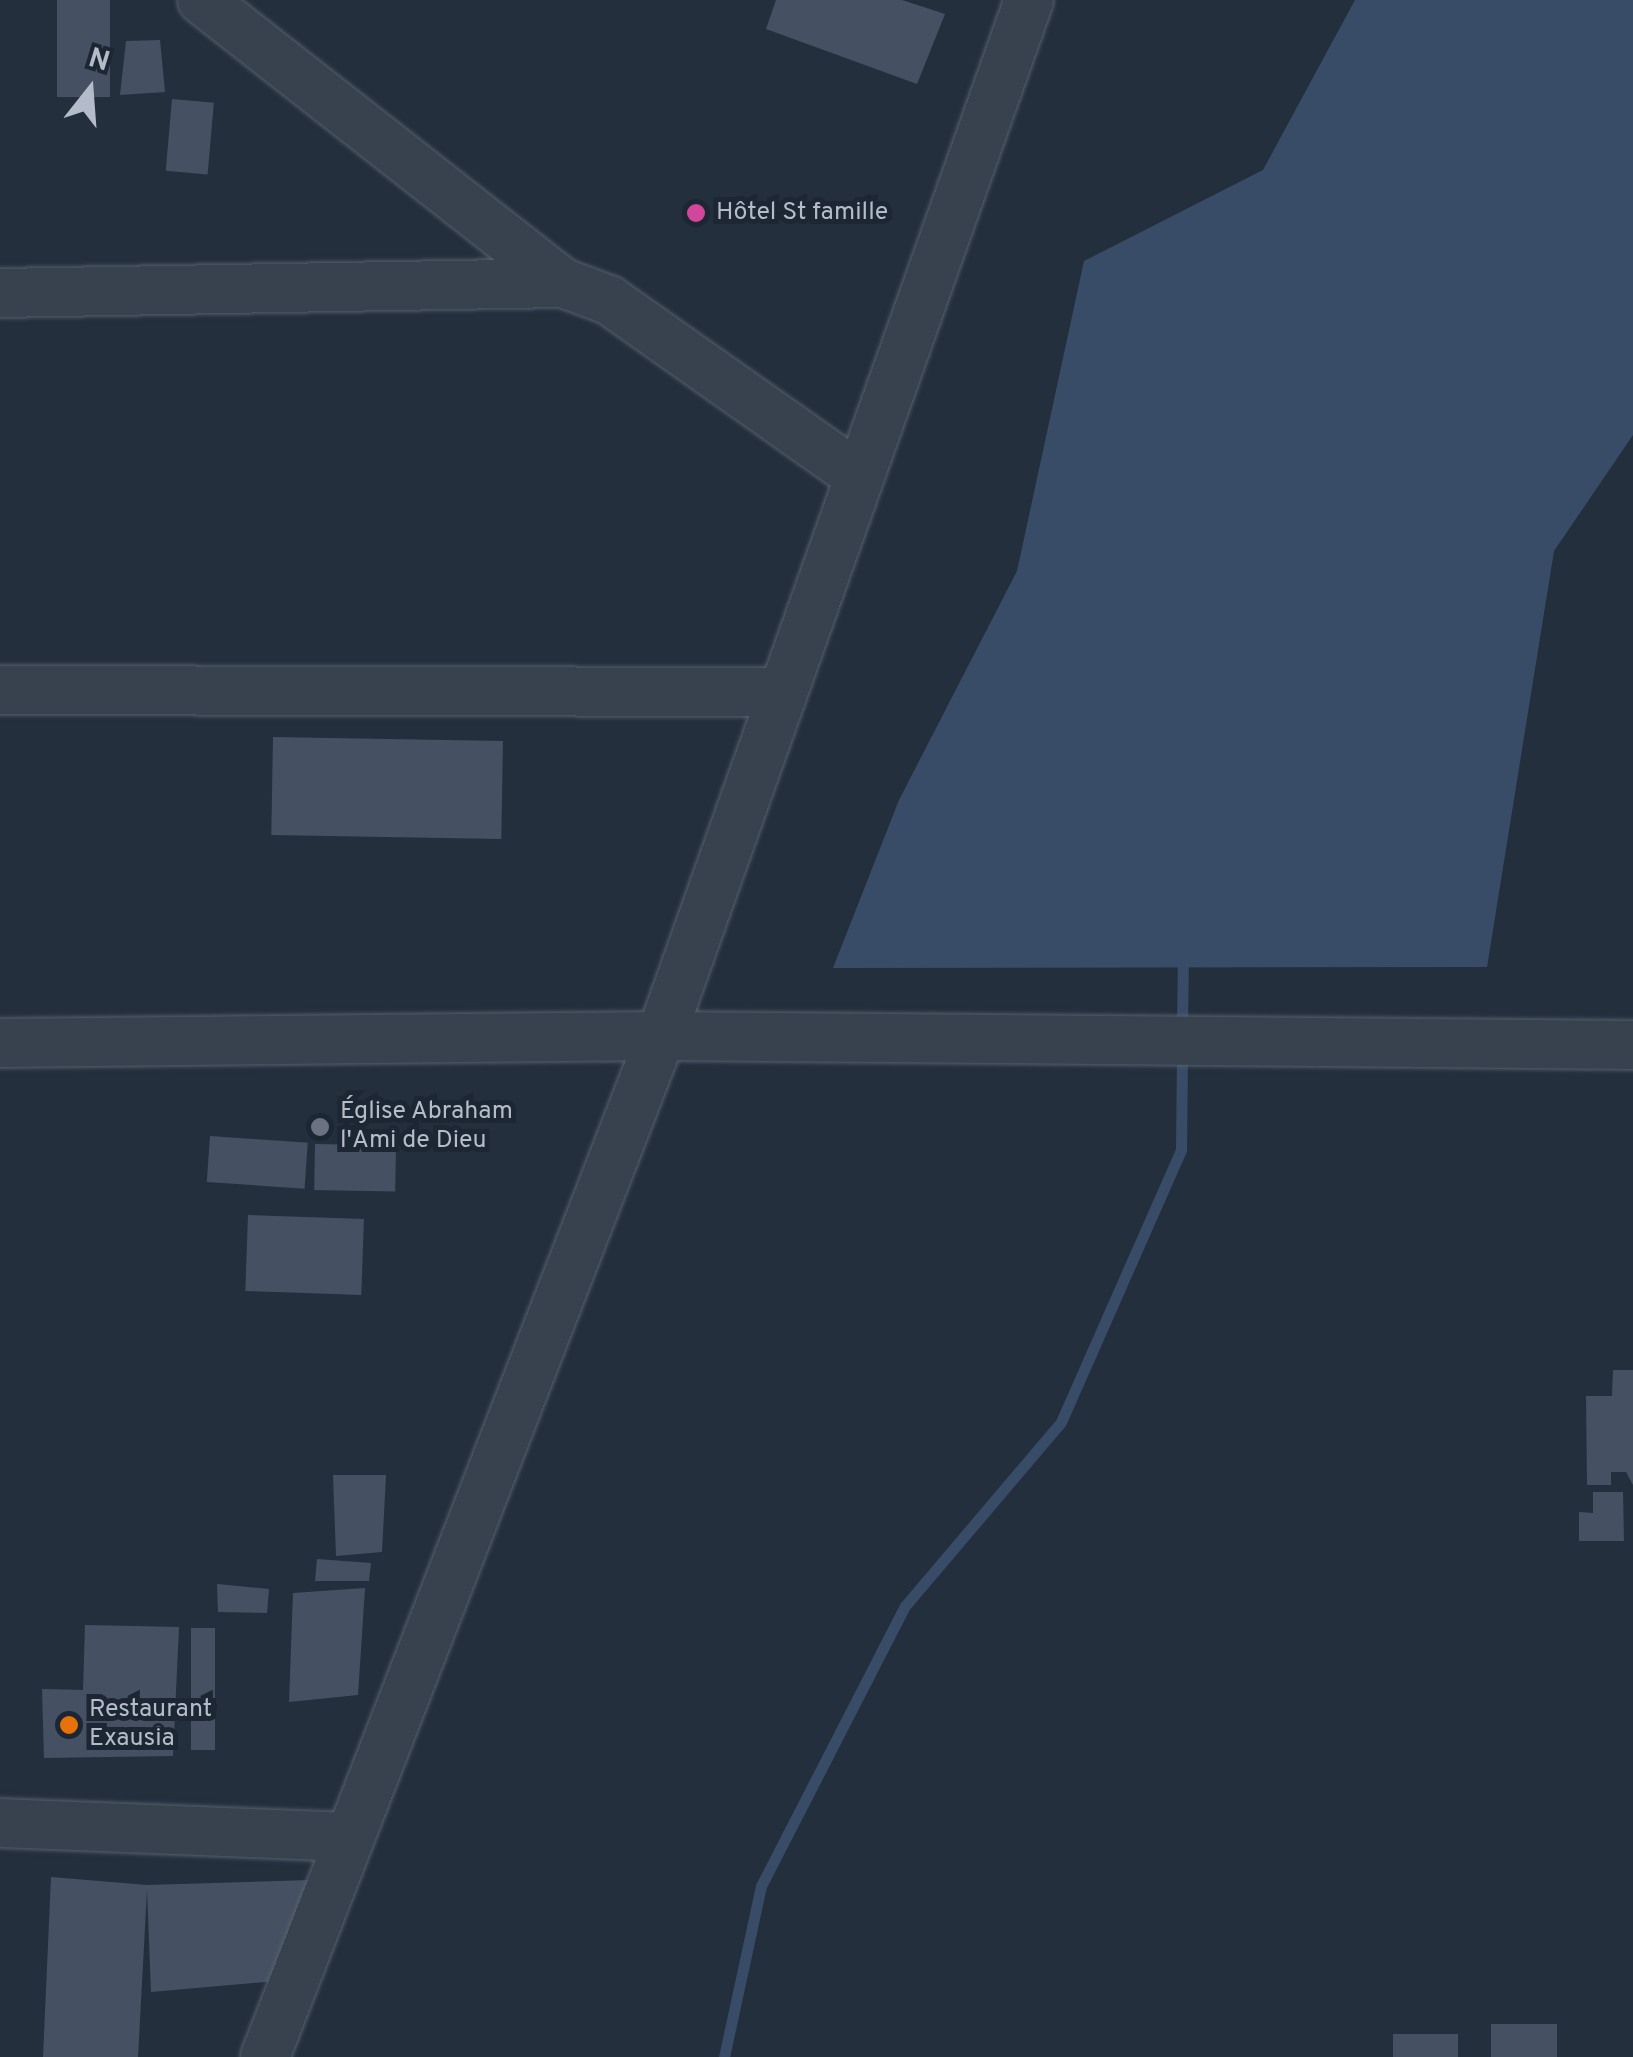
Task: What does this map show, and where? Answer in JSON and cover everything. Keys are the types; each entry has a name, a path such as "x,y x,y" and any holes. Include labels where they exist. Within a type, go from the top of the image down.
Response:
{"street":[{"path":"202,0 563,283 609,300 856,474"},
{"path":"265,2057 661,1036 856,474 949,244 1030,0"},
{"path":"0,293 563,283"},
{"path":"0,690 782,692"},
{"path":"0,1044 661,1036 1633,1045"},
{"path":"0,1823 350,1837"}],"water":[{"path":"1355,0 1633,0 1633,435 1554,551 1487,967 833,968 899,800 1017,571 1084,261 1263,170"}],"building":[{"path":"57,0 110,0 110,97 57,97"},
{"path":"776,0 902,0 945,14 917,84 766,29"},
{"path":"160,40 165,92 120,95 126,41"},
{"path":"172,99 214,103 208,174 166,171"},
{"path":"273,737 503,741 501,839 271,835"},
{"path":"210,1136 308,1143 305,1189 207,1182"},
{"path":"315,1144 396,1145 395,1191 314,1190"},
{"path":"248,1215 364,1219 361,1295 245,1291"},
{"path":"1613,1370 1633,1370 1633,1485 1626,1472 1611,1472 1611,1485 1587,1485 1586,1396 1612,1396"},
{"path":"333,1475 386,1475 382,1552 336,1556"},
{"path":"1593,1492 1623,1492 1624,1541 1579,1541 1579,1512 1593,1513"},
{"path":"317,1559 371,1563 369,1581 315,1581"},
{"path":"217,1584 269,1589 267,1613 218,1612"},
{"path":"365,1588 358,1695 289,1702 293,1593"},
{"path":"85,1625 179,1627 173,1756 44,1758 42,1689 83,1690"},
{"path":"191,1628 215,1628 215,1750 191,1750"},
{"path":"51,1877 147,1885 310,1880 277,1981 151,1992 147,1890 138,2057 43,2057"},
{"path":"1491,2024 1557,2024 1557,2057 1491,2057"},
{"path":"1393,2034 1458,2034 1458,2057 1393,2057"}],"waterway":[{"path":"1182,1029 1183,952"},
{"path":"724,2057 761,1886 905,1606 1061,1422 1181,1150 1182,1052"}],"place":[{"name":"Hôtel St famille","path":"696,213"},
{"name":"Église Abraham l'Ami de Dieu","path":"320,1127"},
{"name":"Restaurant Exausia","path":"69,1725"}]}
